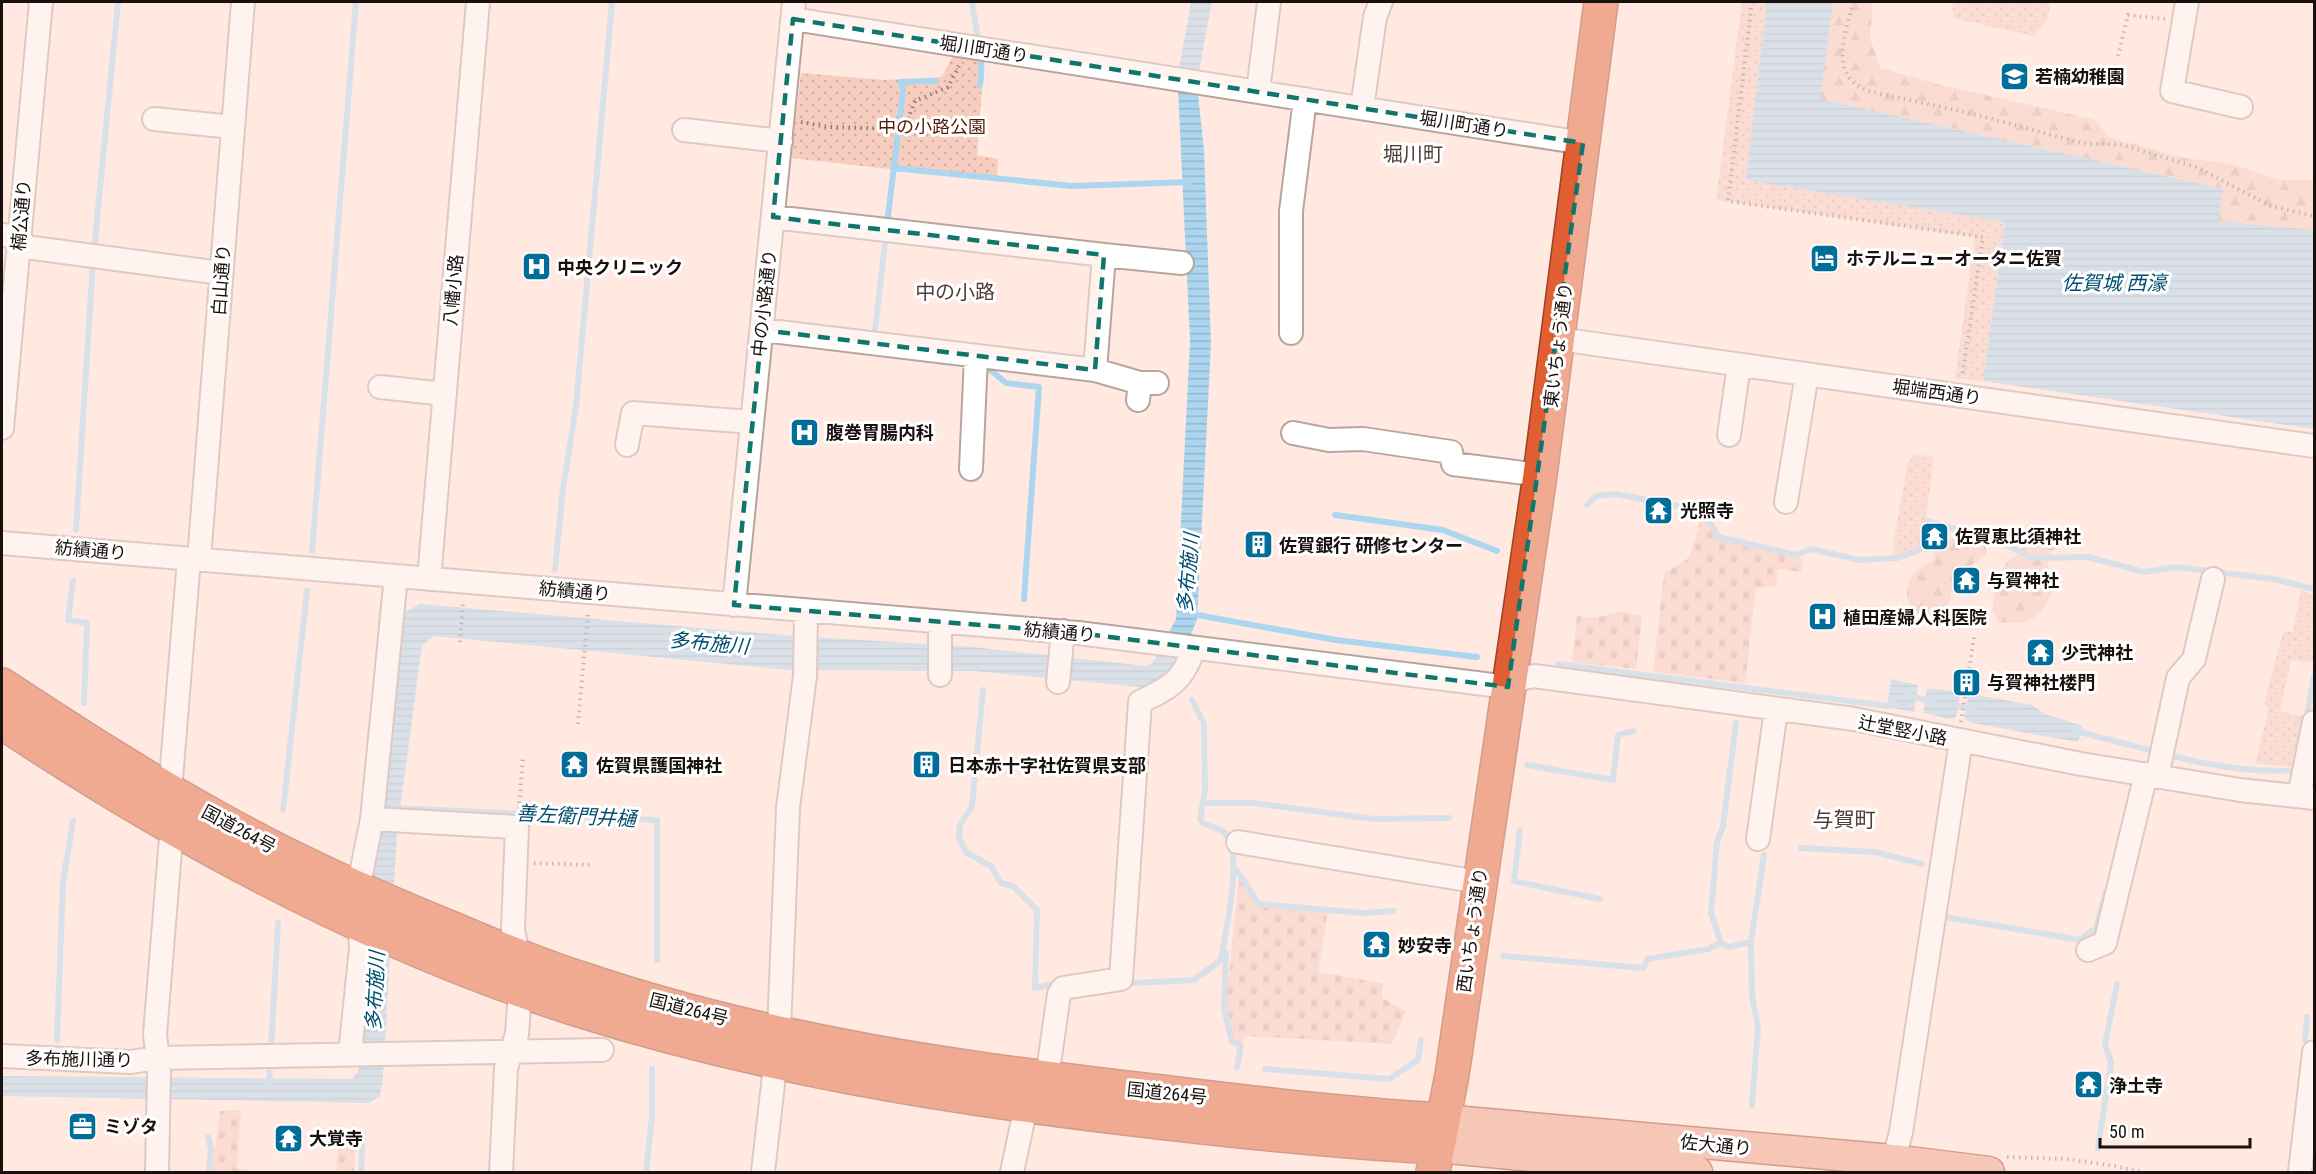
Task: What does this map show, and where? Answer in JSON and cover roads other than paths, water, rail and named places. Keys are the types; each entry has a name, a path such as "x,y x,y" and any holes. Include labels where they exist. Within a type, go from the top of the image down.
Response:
{"highway":[{"name":"東いちょう通り","path":"1508,687 1559,339 1601,2"},
{"name":"国道264号","path":"2,686 170,791 292,858 398,907 518,956 654,1017"},
{"name":"西いちょう通り","path":"1438,1147 1508,687"},
{"name":"国道264号","path":"2,722 93,782 208,848 360,925 520,989 777,1046 921,1091 1192,1126 1438,1147"},
{"name":"国道264号","path":"777,1046 925,1061 1047,1078 1378,1116 1438,1147"}],"main road":[{"name":"佐大通り","path":"1438,1147 1892,1166 1996,1165"},
{"name":"佐大通り","path":"1438,1147 1697,1173"}],"street":[{"name":"楠公通り","path":"2,428 10,236 41,2"},
{"name":"白山通り","path":"157,1173 158,1065 155,1034 172,826 170,791 221,273 243,2"},
{"name":"八幡小路","path":"429,579 478,2"},
{"path":"1258,92 1269,2"},
{"path":"1362,108 1376,17 1381,2"},
{"name":"堀川町通り","path":"794,10 977,48 1583,143"},
{"name":"中の小路通り","path":"734,604 794,10"},
{"path":"2185,11 2172,91 2241,107"},
{"path":"1291,333 1291,211 1305,99"},
{"path":"154,119 233,128"},
{"path":"684,130 782,130"},
{"path":"773,216 1182,262"},
{"path":"10,236 26,247 94,254 155,265 221,273"},
{"path":"1095,370 1104,255"},
{"path":"762,330 874,343 975,363 1095,370 1145,389"},
{"name":"堀端西通り","path":"1559,339 2314,446"},
{"path":"971,469 975,363"},
{"path":"1729,435 1739,364"},
{"path":"1786,502 1807,374"},
{"path":"380,387 445,394"},
{"path":"627,445 633,413 752,422"},
{"path":"1293,433 1329,440 1363,439 1450,452 1453,464 1540,475"},
{"name":"紡績通り","path":"2,543 734,604 805,622 1062,642 1149,642 1194,648"},
{"path":"362,891 372,819 396,576"},
{"path":"2088,950 2104,943 2157,765 2178,678 2194,659 2212,579"},
{"path":"764,1173 777,1046 788,808 805,676 805,622"},
{"path":"940,632 940,675"},
{"path":"1058,682 1062,642"},
{"path":"1047,1078 1059,994 1064,988 1121,979 1140,702 1177,682 1194,648 1508,687"},
{"name":"辻堂竪小路","path":"1508,687 1524,678 1534,676 1776,711 1854,719 1961,741 2306,785"},
{"path":"1758,839 1776,711"},
{"path":"2306,785 2314,722"},
{"path":"1892,1166 1901,1132 1961,741"},
{"path":"372,819 517,827 513,929 518,956 520,989 517,1034 507,1068 501,1173"},
{"path":"1238,842 1479,882"},
{"path":"352,1054 361,948 360,925"},
{"name":"多布施川通り","path":"2,1056 158,1065 271,1056 387,1052 602,1050"},
{"path":"2300,1173 2314,1052"},
{"path":"1012,1173 1026,1106"}],"water":[{"name":"多布施川","path":"1191,2 1212,2 1199,71 1198,94 1204,150 1211,344 1197,620 1174,673 1151,688 975,671 789,670 434,636 422,645 397,832 383,1078 380,1096 369,1103 2,1096 2,1076 352,1079 358,1072 373,861 401,624 405,612 420,604 782,635 974,647 1145,666 1152,664 1176,619 1190,341 1178,89 1179,68"},
{"name":"佐賀城 西濠","path":"1767,2 1833,2 1820,99 2223,189 2218,221 2314,230 2314,429 1983,381 2005,222 1746,180"},
{"path":"1891,679 1918,685 1914,712 1887,707"},
{"path":"1927,688 1952,691 1960,697 1956,717 1950,719 1923,713"},
{"path":"1981,696 2032,705 2045,714 2083,726 2078,742 1973,723 1964,719 1968,697"}],"waterway":[{"path":"94,251 118,2"},
{"path":"312,551 356,2"},
{"path":"555,570 563,488 576,407 612,2"},
{"path":"972,2 980,53 980,85"},
{"path":"887,225 903,91 901,82 936,81"},
{"path":"893,168 1072,186 1189,182"},
{"path":"874,338 886,235"},
{"path":"76,530 93,261"},
{"path":"984,365 1006,383 1039,387 1024,599"},
{"path":"1587,505 1596,496 1616,494 1704,511 1718,537 1796,555 1811,549 1859,560 1897,558 1920,550 1927,521 2000,542 2033,558 2088,557 2144,572 2176,567 2273,579 2314,589"},
{"path":"1335,515 1443,530 1497,551"},
{"path":"73,581 68,620 87,623 84,703"},
{"path":"283,810 307,591"},
{"name":"多布施川","path":"1192,614 1336,640 1477,657"},
{"path":"1558,664 1888,706 1892,703"},
{"path":"2306,721 2314,677"},
{"path":"983,690 972,806 960,825 959,838 967,853 991,866 1001,883 1013,886 1037,910 1035,988 1058,983"},
{"path":"1908,696 1933,701"},
{"path":"1192,700 1204,724 1205,790 1200,820 1224,832 1230,842 1233,856 1232,893 1221,960 1226,953 1224,1009 1232,1042 1241,1045 1237,1067"},
{"path":"1952,705 1974,709"},
{"path":"1736,723 1723,826 1717,842 1711,912 1721,943 1728,947 1751,942"},
{"path":"1527,765 1613,780 1618,735 1634,731"},
{"path":"2075,731 2213,765 2269,771 2297,770 2298,766"},
{"path":"1203,803 1253,803 1374,819 1449,818"},
{"name":"善左衛門井樋","path":"394,808 657,820 657,960"},
{"path":"57,1040 63,882 73,821"},
{"path":"1520,830 1514,881 1600,899"},
{"path":"1801,848 1875,852 1922,864"},
{"path":"1752,1105 1758,1027 1752,995 1751,942 1764,855"},
{"path":"1234,870 1237,871 1259,904 1364,913 1394,911"},
{"path":"1945,917 2080,940 2096,928 2106,892"},
{"path":"269,1085 278,923"},
{"path":"1503,956 1643,968 1648,959 1708,949 1721,943"},
{"path":"1133,983 1194,980 1221,960"},
{"path":"2098,1148 2111,1063 2105,1044 2117,984"},
{"path":"2305,1040 2307,1017"},
{"path":"1265,1069 1389,1079 1418,1060 1421,1040"},
{"name":"善左衛門井樋","path":"646,1172 652,1117 652,1069"},
{"path":"361,1172 363,1133"},
{"path":"208,1137 211,1149 209,1172"}],"place":[{"name":"若楠幼稚園","path":"2014,76"},
{"name":"ホテルニューオータニ佐賀","path":"1825,258"},
{"name":"中央クリニック","path":"536,267"},
{"name":"腹巻胃腸内科","path":"805,432"},
{"name":"光照寺","path":"1659,510"},
{"name":"佐賀恵比須神社","path":"1934,536"},
{"name":"佐賀銀行 研修センター","path":"1258,545"},
{"name":"与賀神社","path":"1966,580"},
{"name":"植田産婦人科医院","path":"1822,617"},
{"name":"少弐神社","path":"2040,652"},
{"name":"与賀神社楼門","path":"1966,682"},
{"name":"佐賀県護国神社","path":"575,765"},
{"name":"日本赤十字社佐賀県支部","path":"927,765"},
{"name":"妙安寺","path":"1377,945"},
{"name":"浄土寺","path":"2088,1085"},
{"name":"ミゾタ","path":"83,1126"},
{"name":"大覚寺","path":"288,1138"}],"district":[{"name":"堀川町","path":"1413,154"},
{"name":"中の小路","path":"955,292"},
{"name":"与賀町","path":"1844,820"}],"park label":[{"name":"中の小路公園","path":"932,126"}]}
